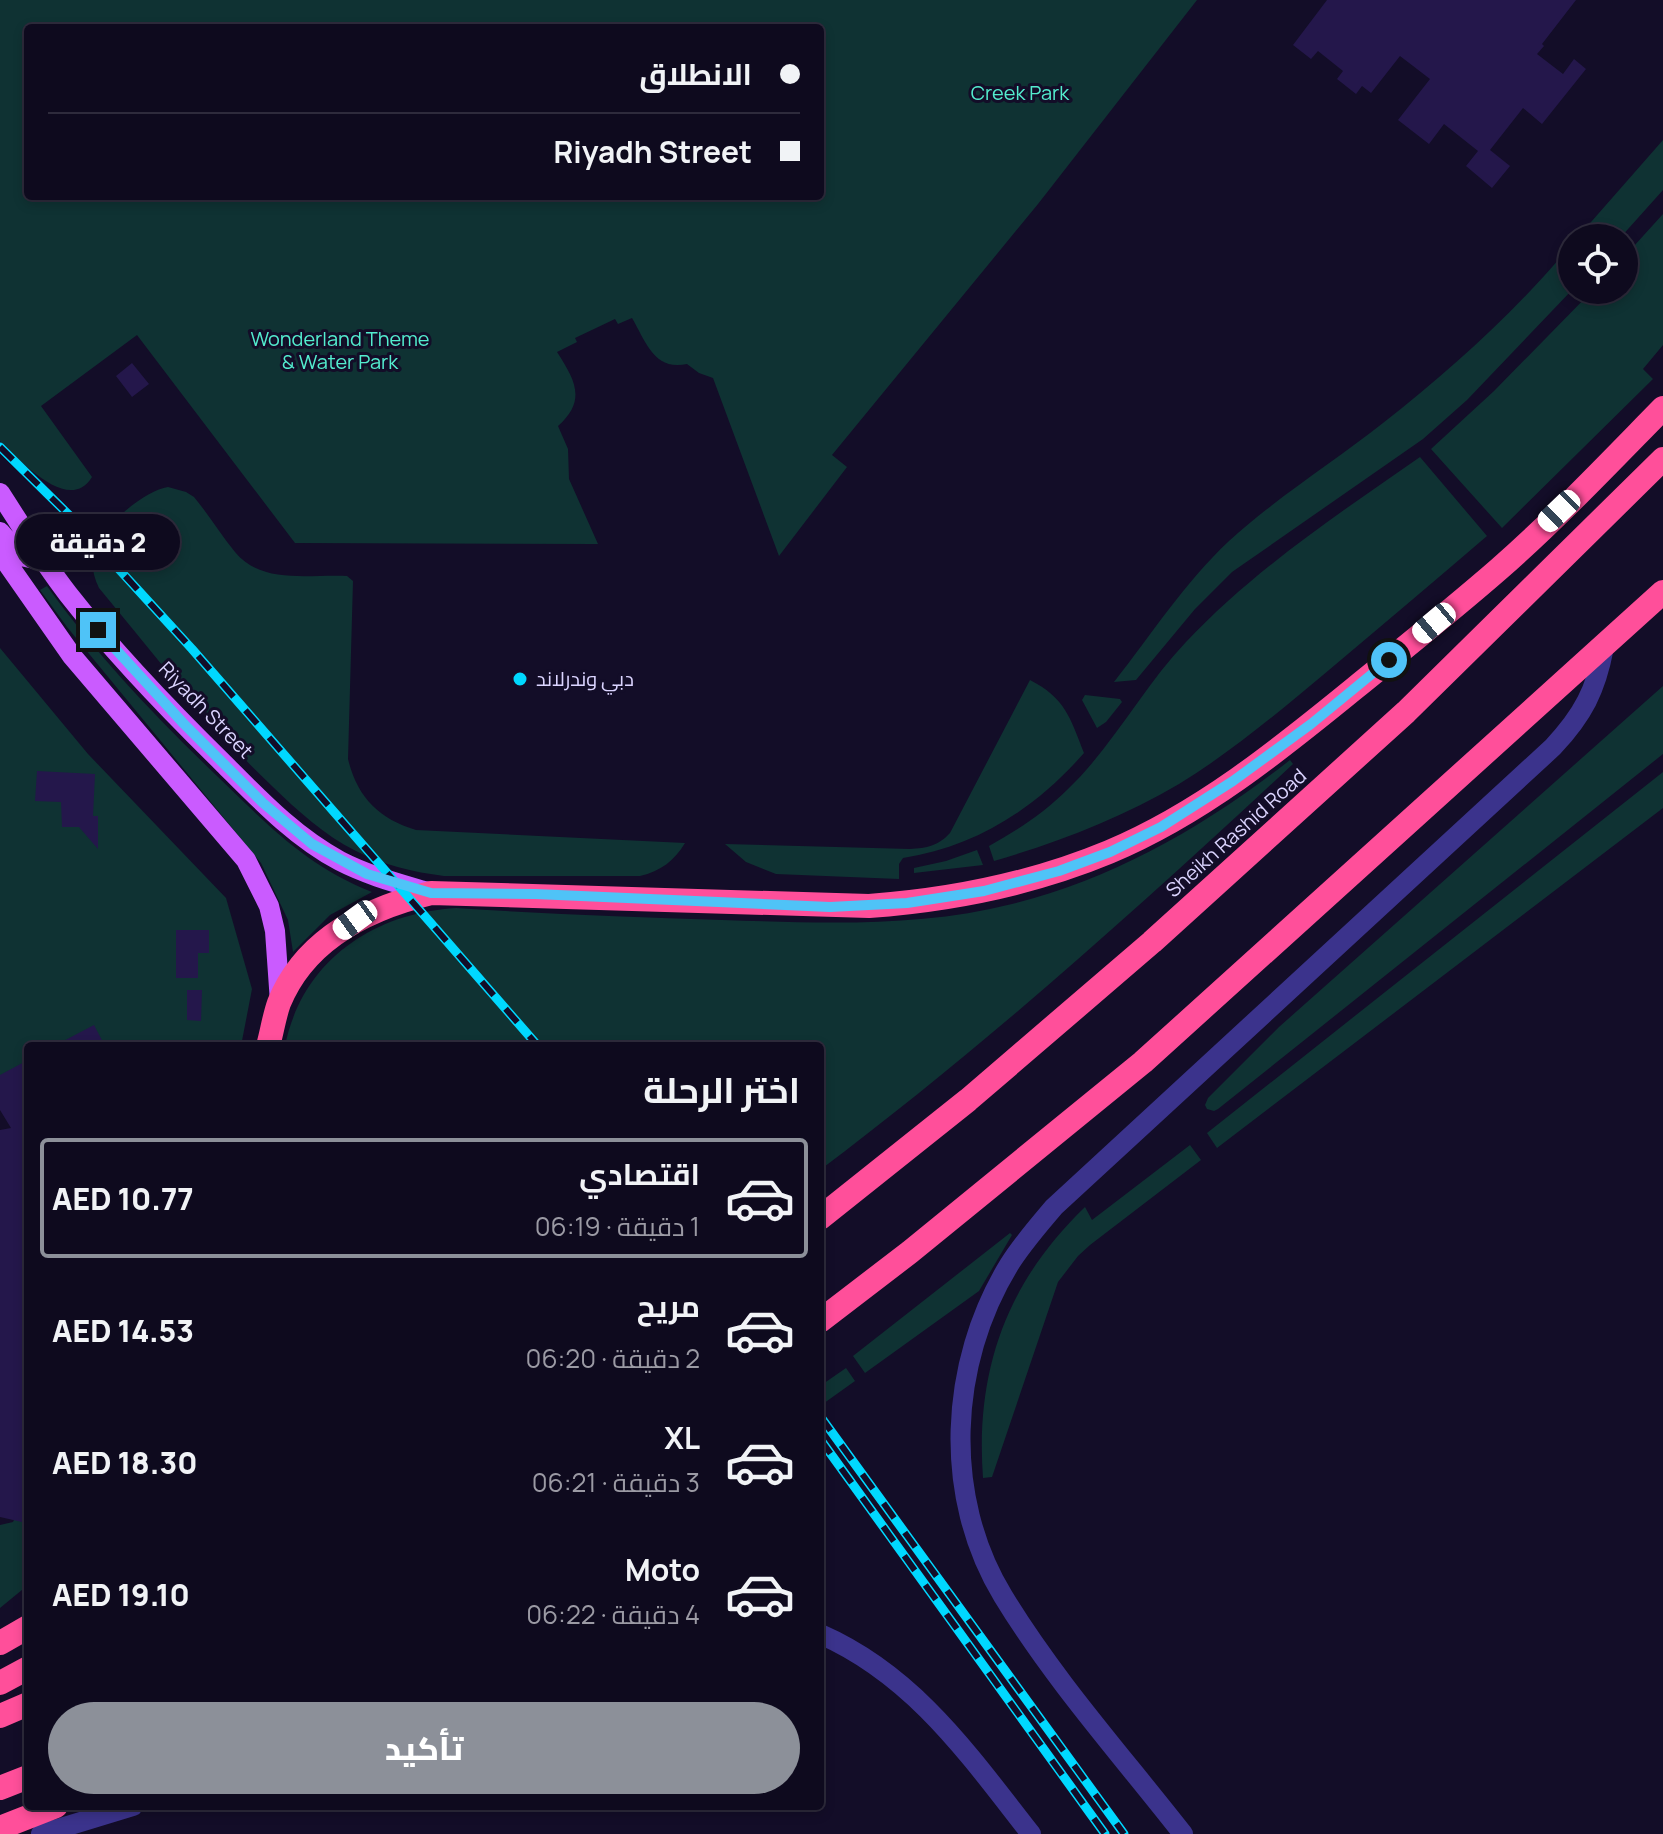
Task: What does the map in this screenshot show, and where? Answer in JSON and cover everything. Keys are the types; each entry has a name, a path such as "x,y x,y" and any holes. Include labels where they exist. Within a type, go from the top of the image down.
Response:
{"highway":[{"path":"269,1042 280,1002 299,969 325,941 355,920 391,903 431,893 869,906 920,902 984,891 1059,871 1110,852 1161,827 1209,798 1311,724 1500,569 1663,408"},
{"name":"Sheikh Rashid Road","path":"824,1215 968,1100 1164,931 1406,712 1663,459"},
{"path":"824,1318 1143,1062 1663,592"},
{"path":"0,1643 24,1629"},
{"path":"0,1683 24,1670"},
{"path":"0,1716 24,1706"},
{"path":"0,1788 24,1779"},
{"path":"0,1828 46,1810"}],"main road":[{"name":"Riyadh Street","path":"0,493 44,561 91,622 184,724 287,825 339,860 367,874 431,893"},
{"path":"0,532 21,556 44,561"},
{"path":"0,553 72,656 246,860 259,882 272,918 280,1002"}],"street":[{"path":"1183,1834 1061,1679 1002,1595 984,1558 965,1498 960,1443 961,1406 977,1333 1009,1266 1054,1207 1573,726 1593,689 1604,647"},
{"path":"824,1636 873,1662 919,1699 1031,1834"},
{"path":"41,1834 120,1810"}],"green space":[{"name":"Wonderland Theme & Water Park","path":"0,0 1197,0 1038,204 832,455 847,467 779,556 713,378 687,364 676,365 659,359 652,353 632,318 618,324 615,319 575,338 577,342 557,352 575,390 573,407 558,426 568,449 569,479 598,544 295,543 137,335 41,406 92,477 82,487 71,490 58,487 32,471 0,441"},
{"path":"1663,140 1663,190 1633,224 1589,224"},
{"path":"1663,214 1663,345 1643,369 1653,379 1502,528 1431,449 1494,391 1579,304 1638,304 1638,242"},
{"path":"1558,261 1559,304 1467,400 1423,439 1232,572 1195,609 1136,680 1114,682 1183,591 1229,541 1433,382 1482,339"},
{"path":"1420,457 1487,536 1275,715 1199,771 1112,818 994,861 989,846 1031,820 1068,789 1099,754 1170,659 1213,615 1269,566"},
{"path":"168,487 194,497 235,552 259,569 287,576 347,576 353,581 348,759 357,785 381,813 416,830 685,843 681,849 661,868 640,876 444,876 410,870 366,856 322,830 249,764 99,588 93,570 93,556 98,542 114,521 136,503"},
{"path":"47,586 128,685 253,811 307,856 372,892 330,915 293,952 288,920 261,863 67,627 40,590"},
{"path":"0,648 88,754 226,898 252,989 242,1042 24,1042 24,1125 0,1098"},
{"path":"1030,680 1051,694 1065,710 1084,753 1046,791 1003,822 955,845 903,858 899,864 899,879 776,874 746,862 725,844 910,849 937,844 950,833"},
{"path":"1663,686 1663,754 1218,1109 1207,1109 1208,1098 1279,1027"},
{"path":"1085,695 1120,699 1122,702 1097,728 1082,700"},
{"path":"1290,760 1293,764 1062,973 943,1074 824,1167 824,1042 286,1042 307,989 325,966 370,931 426,912 456,908 832,923 904,920 976,912 1050,893 1123,865 1192,828"},
{"path":"1663,772 1663,808 1217,1148 1207,1133"},
{"path":"977,850 983,865 914,873 914,868"},
{"path":"1190,1145 1201,1160 1090,1245 1058,1282 992,1477 983,1478 982,1438 991,1365 1016,1297 1035,1266 1085,1207 1092,1220"},
{"path":"1010,1233 1012,1235 979,1291 865,1373 853,1356"},
{"path":"846,1368 855,1381 824,1403 824,1383"},
{"path":"24,1496 24,1588 0,1608 0,1525 13,1522"}],"building":[{"path":"1327,0 1576,0 1537,54 1563,74 1574,59 1586,69 1542,124 1523,108 1490,150 1510,166 1492,188 1466,166 1478,151 1444,124 1429,144 1398,120 1430,79 1400,56 1371,93 1362,86 1356,94 1337,79 1343,71 1318,51 1311,59 1293,45"},
{"path":"132,363 149,384 132,397 116,376"},
{"path":"37,771 95,774 93,816 98,816 98,849 79,827 62,827 61,802 35,801"},
{"path":"176,930 209,930 209,953 198,953 198,978 176,978"},
{"path":"187,990 202,990 201,1021 187,1020"},
{"path":"94,1025 103,1042 62,1042"},
{"path":"24,1062 22,1522 0,1517 0,1130 11,1128 0,1110 0,1075"}],"railway":[{"path":"0,447 73,519 192,649 535,1042"},
{"path":"824,1422 1124,1834"},
{"path":"824,1445 1105,1834"}],"place":[{"name":"دبي وندرلاند","path":"520,679"}],"route":[{"path":"98,630 184,724 287,825 312,844 367,874 431,893 535,894 830,907 907,903 984,891 1059,871 1110,852 1161,827 1257,765 1389,660"}],"park label":[{"name":"Creek Park","path":"1020,93"}]}
